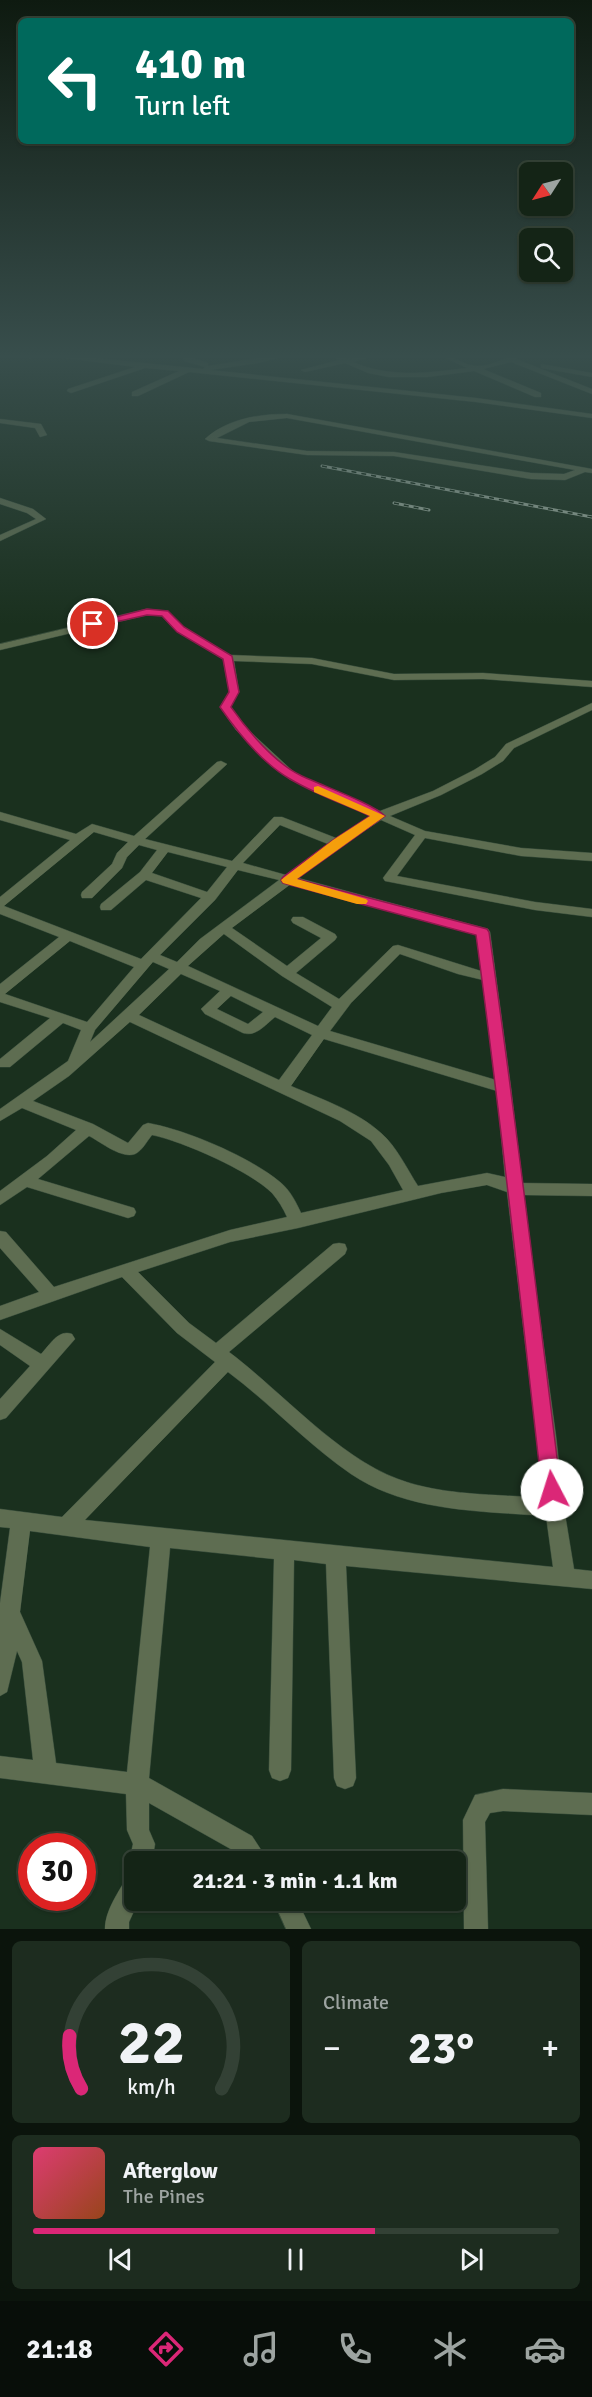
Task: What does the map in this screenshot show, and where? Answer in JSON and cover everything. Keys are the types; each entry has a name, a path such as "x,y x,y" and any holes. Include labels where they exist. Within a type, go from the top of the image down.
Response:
{"street":[{"path":"251,445 307,453 394,454 531,476 565,477 587,471"},
{"path":"446,445 587,471"},
{"path":"0,501 42,519 0,538"},
{"path":"0,512 16,506"},
{"path":"0,647 147,612 165,613 180,629 228,658 312,661 394,678 483,676 592,684"},
{"path":"228,658 234,692 225,707 240,728 293,777 422,834 521,852 592,857"},
{"path":"7,1107 73,1065 129,1016 178,966 224,928 337,843 379,816 437,793 478,772 499,759 510,746 592,706"},
{"path":"87,895 118,865 121,856 136,840 220,764"},
{"path":"0,816 80,838"},
{"path":"73,1065 89,1028 278,820 337,843"},
{"path":"0,903 92,828 236,864 381,907 483,932 554,1508 565,1577"},
{"path":"422,834 389,878 535,906 592,913"},
{"path":"105,907 144,875 165,848"},
{"path":"144,875 210,897"},
{"path":"0,909 68,936 148,961 178,966 320,1033 504,1088"},
{"path":"287,973 330,937 298,920"},
{"path":"224,928 287,973 341,1006"},
{"path":"0,991 68,936"},
{"path":"282,1087 306,1060 320,1033 341,1006 398,949 463,971 490,977"},
{"path":"230,990 208,1009 248,1030 273,1011"},
{"path":"0,997 89,1028"},
{"path":"129,1016 345,1117 376,1137 395,1161 414,1194"},
{"path":"5,1063 61,1017"},
{"path":"7,1107 87,1128 126,1149 132,1149 148,1129 184,1138 274,1186 285,1198 298,1222"},
{"path":"0,1199 26,1181 87,1128"},
{"path":"0,1312 230,1236 414,1194 487,1179 502,1182 516,1189 592,1190"},
{"path":"26,1181 128,1212"},
{"path":"0,1237 50,1294"},
{"path":"67,1526 221,1357 339,1249"},
{"path":"125,1269 183,1328 359,1469 395,1487 447,1499 554,1508"},
{"path":"0,1336 43,1365"},
{"path":"0,1412 66,1340"},
{"path":"10,1520 161,1538 592,1580"},
{"path":"0,1685 10,1616 13,1572 21,1541 10,1520"},
{"path":"142,1851 144,1844 138,1830 137,1784 161,1538"},
{"path":"280,1770 284,1549"},
{"path":"336,1555 345,1778"},
{"path":"10,1616 32,1661 46,1773"},
{"path":"0,1767 137,1784 244,1844 249,1851"},
{"path":"476,1929 474,1820 483,1803 502,1800 592,1804"},
{"path":"117,1929 117,1920 124,1906"},
{"path":"290,1911 299,1929"}],"railway":[{"path":"322,466 592,517"},
{"path":"394,503 429,510"}],"slow traffic":[{"path":"318,789 379,816 337,843 288,880 362,901"}],"route":[{"path":"93,624 147,612 165,613 180,629 228,658 234,692 225,707 240,728 269,756 293,777 379,816 337,843 288,880 381,907 483,932 552,1490"}]}
